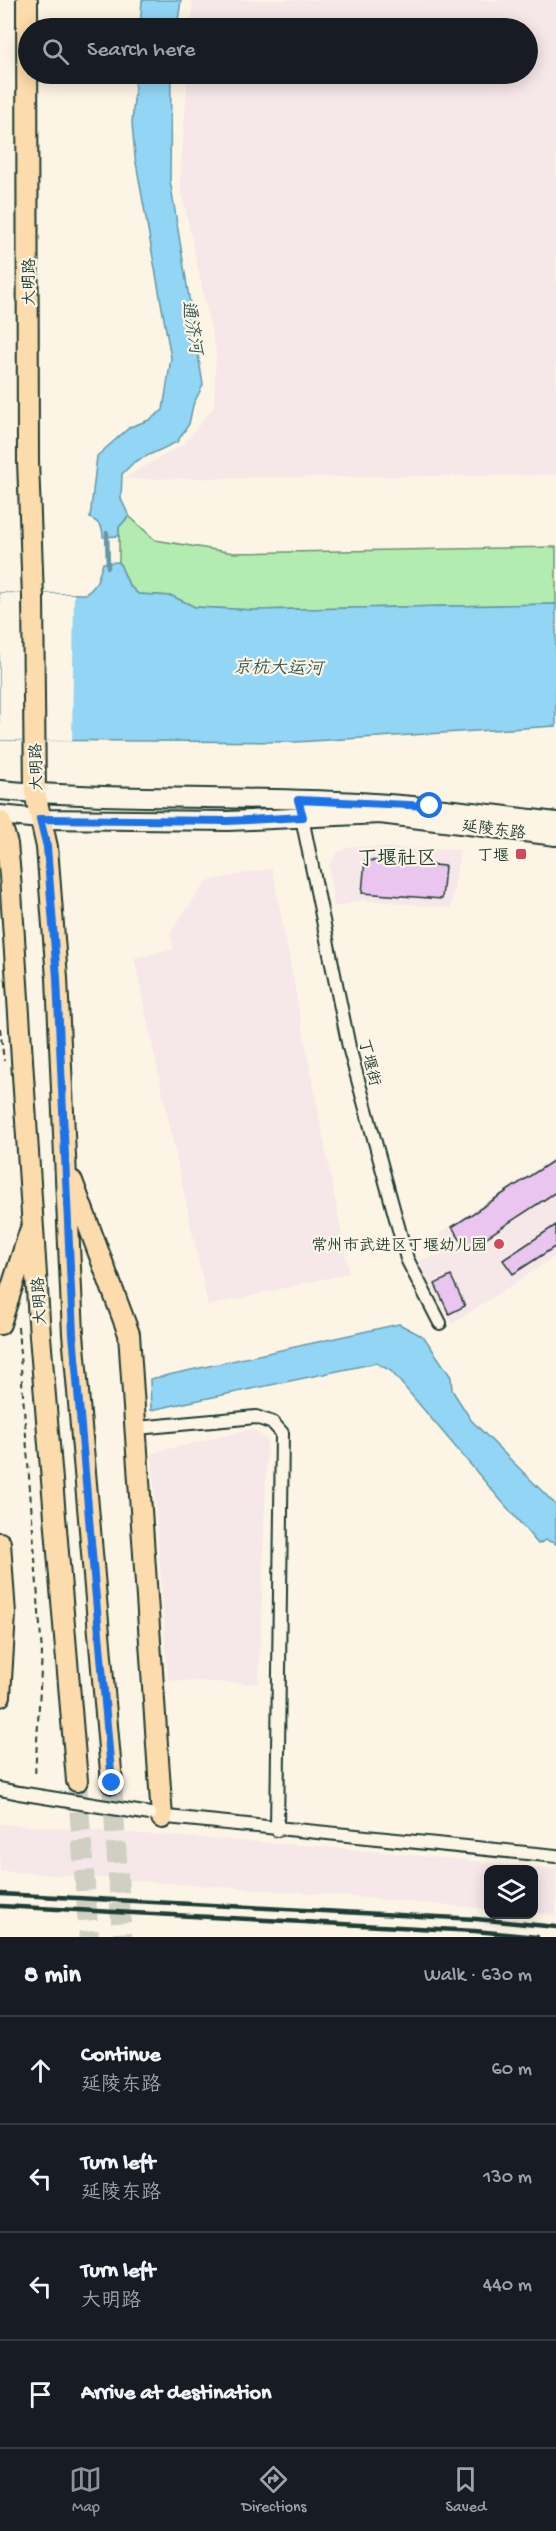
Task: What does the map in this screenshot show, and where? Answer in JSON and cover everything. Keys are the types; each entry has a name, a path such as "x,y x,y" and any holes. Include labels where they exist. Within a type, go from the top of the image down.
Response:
{"main road":[{"name":"大明路","path":"27,0 27,18"},
{"name":"大明路","path":"27,84 28,461 33,597 34,793 47,847 57,978 73,1334 112,1783"},
{"name":"延陵东路","path":"0,790 380,814 556,836"},
{"name":"延陵东路","path":"0,814 40,819 228,821 300,809 430,806 556,822"},
{"name":"大明路","path":"0,821 7,844 10,876 40,1336 76,1781"},
{"path":"65,1161 129,1334 137,1428 156,1816"},
{"path":"9,1325 33,1220"},
{"path":"0,1545 5,1614 0,1696"}],"street":[{"name":"丁堰街","path":"300,809 349,1047 406,1259 440,1323"},
{"path":"137,1428 256,1417 273,1423 282,1432 278,1830"},
{"path":"0,1789 156,1816 556,1856"}],"path":[{"path":"0,1028 4,1066"},
{"path":"9,1325 42,1653 35,1776"}],"shaded area":[{"path":"193,0 556,0 556,475 123,479 185,443 214,407 216,353 180,184 187,84 538,84 538,18 192,18"},
{"path":"352,846 460,850 451,908 364,900 334,907 329,865 338,852"},
{"path":"272,868 349,1273 208,1306 134,958 174,949 170,933 207,881"},
{"name":"常州市武进区丁堰幼儿园","path":"556,1156 556,1256 452,1324 418,1260 443,1254 440,1233"},
{"path":"253,1429 267,1441 259,1684 168,1680 152,1453"},
{"path":"0,1824 327,1847 514,1865 484,1865 484,1909 323,1894 0,1871"},
{"path":"538,1867 556,1869 556,1915 538,1913"}],"green space":[{"path":"129,516 155,540 234,553 556,547 556,604 253,610 195,607 172,596 138,594 129,585 119,562 119,527"}],"water":[{"path":"142,0 181,0 178,18 141,18"},
{"path":"135,84 171,84 170,180 203,385 193,405 189,424 177,442 134,462 122,474 121,499 129,516 119,527 119,536 103,537 100,526 90,518 97,456 130,427 149,420 163,410 171,358 135,157 132,123"},
{"name":"京杭大运河","path":"119,562 129,585 138,594 172,596 195,607 253,610 556,604 556,726 296,742 0,740 0,593 85,594 95,585 103,563"},
{"path":"399,1324 424,1337 451,1377 452,1390 471,1420 556,1505 556,1544 546,1540 538,1544 391,1371 376,1363 151,1410 150,1379"}],"pier":[{"path":"0,593 74,594 72,741 0,740"}],"building":[{"path":"365,860 445,866 442,899 362,893"},
{"path":"556,1159 556,1192 467,1250 452,1227"},
{"path":"556,1225 556,1246 513,1274 503,1260"},
{"path":"451,1276 465,1306 449,1314 435,1284"}],"waterway":[{"name":"通济河","path":"107,533 108,567"}],"tunnel":[{"path":"77,1781 89,1937"},
{"path":"112,1783 122,1937"}],"railway":[{"path":"0,1894 476,1919 556,1927"},
{"path":"0,1906 475,1931 537,1937"}],"place":[{"name":"丁堰","path":"521,854"},
{"name":"常州市武进区丁堰幼儿园","path":"499,1244"}],"district":[{"name":"丁堰社区","path":"397,857"}],"route":[{"path":"112,1783 73,1334 57,978 47,847 40,819 228,821 303,817 298,800 430,806"}]}
